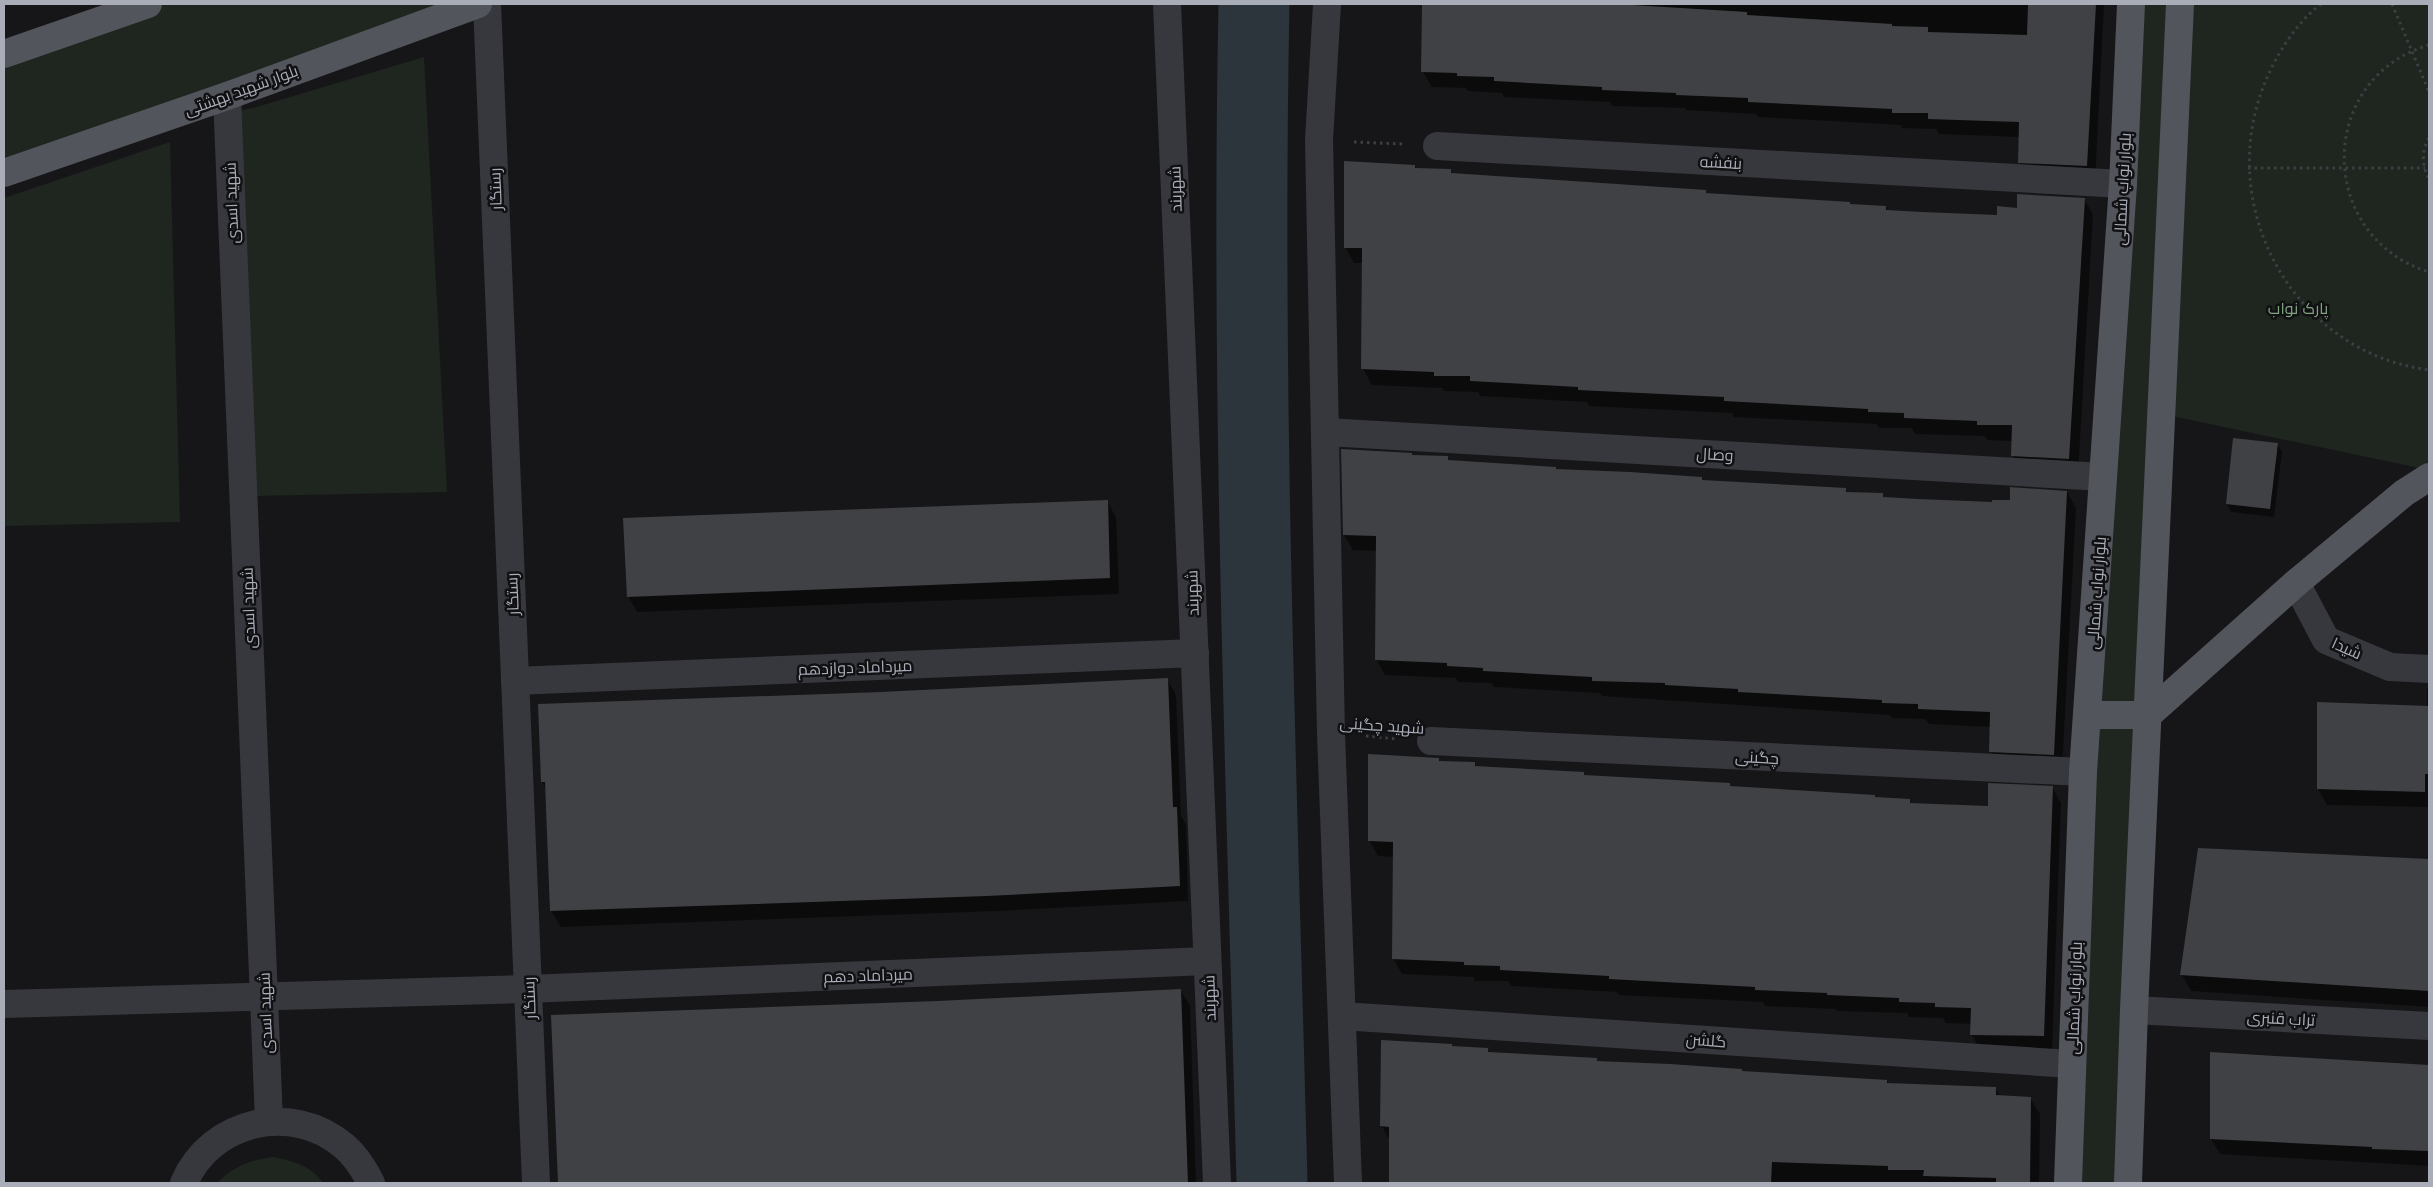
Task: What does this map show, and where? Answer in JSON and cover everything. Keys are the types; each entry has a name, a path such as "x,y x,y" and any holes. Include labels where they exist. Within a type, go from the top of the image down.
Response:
{"main road":[{"path":"4,54 148,4"},
{"name":"بلوار شهید بهشتی","path":"4,173 227,96 478,4"},
{"name":"بلوار نواب شمالی","path":"2068,1183 2083,772 2123,184 2131,4"},
{"path":"2128,1183 2134,1010 2180,4"},
{"path":"2088,715 2148,715 2296,583 2404,493 2429,477"}],"street":[{"name":"رستگار","path":"487,4 536,1183"},
{"name":"شهربند","path":"1167,4 1217,1183"},
{"path":"1327,4 1319,140 1326,432 1330,734 1348,1183"},
{"name":"شهید اسدی","path":"227,96 269,1121"},
{"name":"بنفشه","path":"1437,146 2123,184"},
{"name":"وصال","path":"1326,432 2103,477"},
{"name":"شیدا","path":"2296,583 2326,640 2390,668 2429,669"},
{"name":"میرداماد دوازدهم","path":"515,680 1195,653"},
{"name":"چگینی","path":"1431,741 2083,772"},
{"name":"میرداماد دهم","path":"4,1004 528,989 1207,961"},
{"name":"تراب قنبری","path":"2134,1010 2429,1026"},
{"name":"گلشن","path":"1342,1016 2071,1064"},
{"path":"184,1183 189,1172 204,1151 224,1135 248,1124 269,1121 300,1122 324,1132 345,1146 362,1166 371,1183"}],"path":[{"path":"2321,4 2292,34 2273,64 2259,97 2250,132 2248,168 2253,207 2265,245 2284,279 2309,310 2339,336 2373,355 2411,368 2429,370"},
{"path":"2392,4 2429,92"},
{"path":"2429,45 2412,50 2384,69 2362,95 2348,126 2343,159 2348,193 2362,223 2384,248 2413,267 2429,272"},
{"path":"2429,138 2424,148 2425,168 2429,179"},
{"path":"1319,140 1437,146"},
{"path":"2248,168 2425,168"},
{"name":"شهید چگینی","path":"1330,734 1431,741"}],"green space":[{"path":"148,4 478,4 4,173 4,54"},
{"name":"پارک نواب","path":"2131,4 2429,4 2429,470 2162,414 2128,1183 2068,1183"},
{"path":"424,57 447,492 254,496 238,111"},
{"path":"170,142 180,522 4,526 4,198"},
{"path":"274,1157 307,1168 323,1183 217,1183 236,1168 257,1160"}],"building":[{"path":"1422,4 1615,4 1747,12 1747,15 1928,27 1928,32 2027,35 2028,4 2096,4 2087,166 2018,163 2019,122 1928,119 1928,113 1892,113 1892,109 1748,102 1748,98 1602,90 1602,87 1494,81 1494,77 1457,76 1457,73 1421,72"},
{"path":"1344,161 1415,165 1415,168 1451,169 1451,173 1706,190 1706,193 1850,202 1850,204 1886,206 1886,210 1922,212 1997,215 1997,206 2017,208 2017,194 2085,198 2069,459 2011,456 2012,425 1977,425 1977,421 1904,418 1904,413 1868,412 1868,409 1724,401 1724,397 1578,390 1578,387 1470,381 1470,376 1434,376 1434,372 1361,369 1362,248 1344,248"},
{"path":"2233,438 2278,443 2270,509 2226,504"},
{"path":"1341,449 1448,456 1448,460 1556,467 1556,469 1630,472 1702,477 1702,480 1846,488 1846,492 1883,493 1883,497 1992,502 1992,500 2010,500 2010,487 2067,491 2054,755 1989,752 1990,712 1918,709 1918,704 1882,703 1882,700 1738,692 1738,689 1665,685 1665,683 1592,681 1592,677 1483,671 1483,668 1447,666 1447,663 1375,660 1376,536 1343,535"},
{"path":"1108,500 1110,578 627,597 623,518"},
{"path":"1168,678 1173,807 1177,807 1180,886 987,896 550,911 545,782 541,782 538,704 881,692"},
{"path":"2317,702 2429,706 2429,774 2425,774 2425,792 2317,789"},
{"path":"1368,754 1439,758 1439,761 1475,762 1475,766 1584,772 1584,775 1730,783 1730,786 1875,795 1875,797 1910,799 1910,803 1988,806 1988,783 2053,786 2044,1036 1970,1035 1971,1008 1935,1007 1935,1003 1899,1002 1899,998 1827,995 1827,993 1755,990 1755,987 1609,979 1609,976 1500,970 1500,966 1464,965 1464,962 1392,959 1393,842 1368,841"},
{"path":"2198,848 2429,859 2429,991 2180,975"},
{"path":"1181,989 1188,1183 558,1183 551,1015 938,1001"},
{"path":"1381,1040 1488,1048 1488,1052 1597,1058 1597,1061 1670,1064 1742,1069 1742,1071 1887,1080 1887,1083 1996,1087 1996,1095 2031,1097 2030,1183 1996,1182 1996,1178 1923,1176 1924,1170 1888,1170 1888,1166 1772,1162 1771,1183 1389,1183 1389,1127 1380,1126"},
{"path":"2210,1052 2429,1065 2429,1151 2210,1139"}],"waterway":[{"path":"1254,4 1252,299 1256,594 1272,1183"}]}
